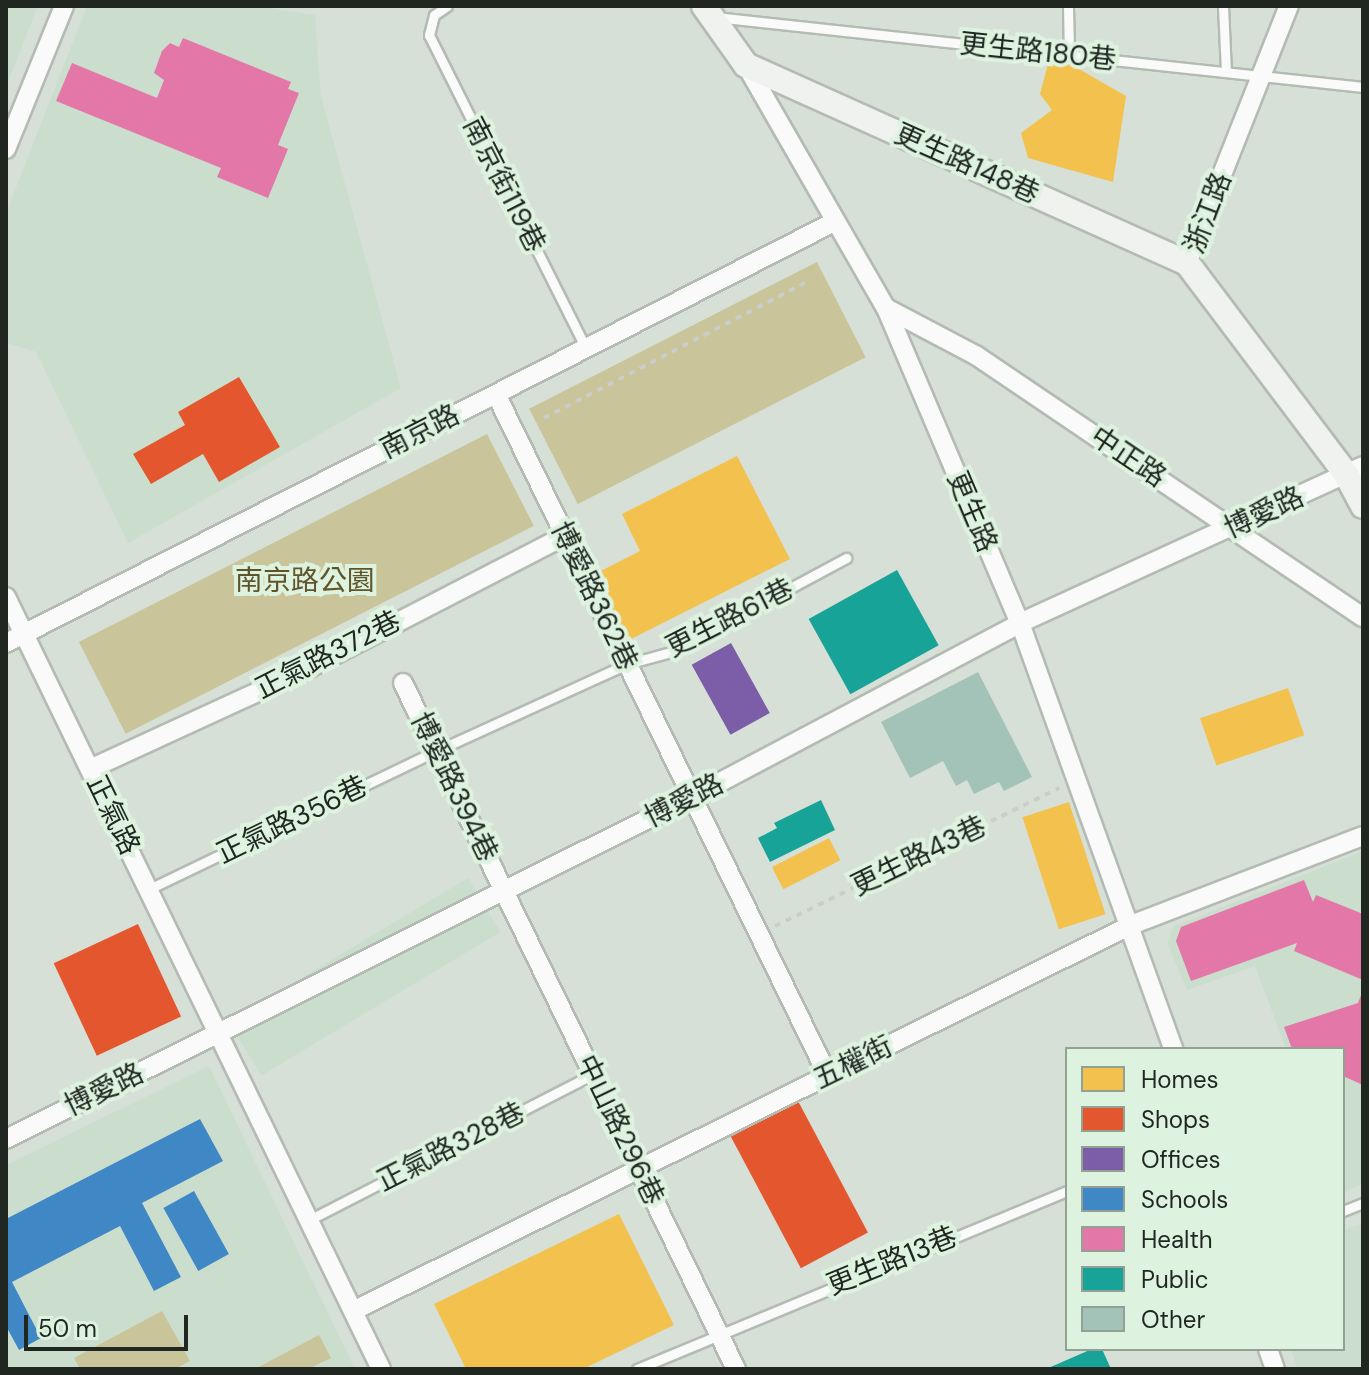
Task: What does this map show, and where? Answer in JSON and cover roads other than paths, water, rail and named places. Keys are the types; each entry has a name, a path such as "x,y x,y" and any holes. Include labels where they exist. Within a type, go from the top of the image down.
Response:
{"street":[{"path":"6,149 64,6"},
{"name":"浙江路","path":"1289,6 1187,263 1355,470"},
{"name":"更生路","path":"708,11 746,65 886,308 1020,623 1079,778 1172,1047"},
{"name":"更生路148巷","path":"746,65 1187,263"},
{"name":"南京路","path":"6,643 834,222"},
{"name":"中正路","path":"886,308 977,356 1363,617"},
{"name":"博愛路362巷","path":"496,394 828,1076"},
{"path":"1355,470 1363,506"},
{"name":"博愛路","path":"6,1139 692,797 1020,623 1234,528 1355,470"},
{"name":"正氣路372巷","path":"90,769 307,669 565,536"},
{"name":"正氣路","path":"6,597 381,1369"},
{"name":"博愛路394巷","path":"403,683 504,890"},
{"name":"五權街","path":"353,1311 1131,925 1363,836"},
{"name":"中山路296巷","path":"504,890 736,1369"}],"lane":[{"name":"南京街119巷","path":"447,6 431,23 429,35 585,347"},
{"path":"1068,6 1069,55"},
{"path":"1223,6 1226,71"},
{"name":"更生路180巷","path":"708,11 1363,87"},
{"name":"更生路61巷","path":"436,751 627,664 671,652 846,558"},
{"name":"正氣路356巷","path":"149,889 436,751"},
{"name":"正氣路328巷","path":"309,1220 593,1074"},
{"name":"更生路13巷","path":"637,1369 718,1332 1065,1192"}],"park label":[{"name":"南京路公園","path":"305,581"}]}
